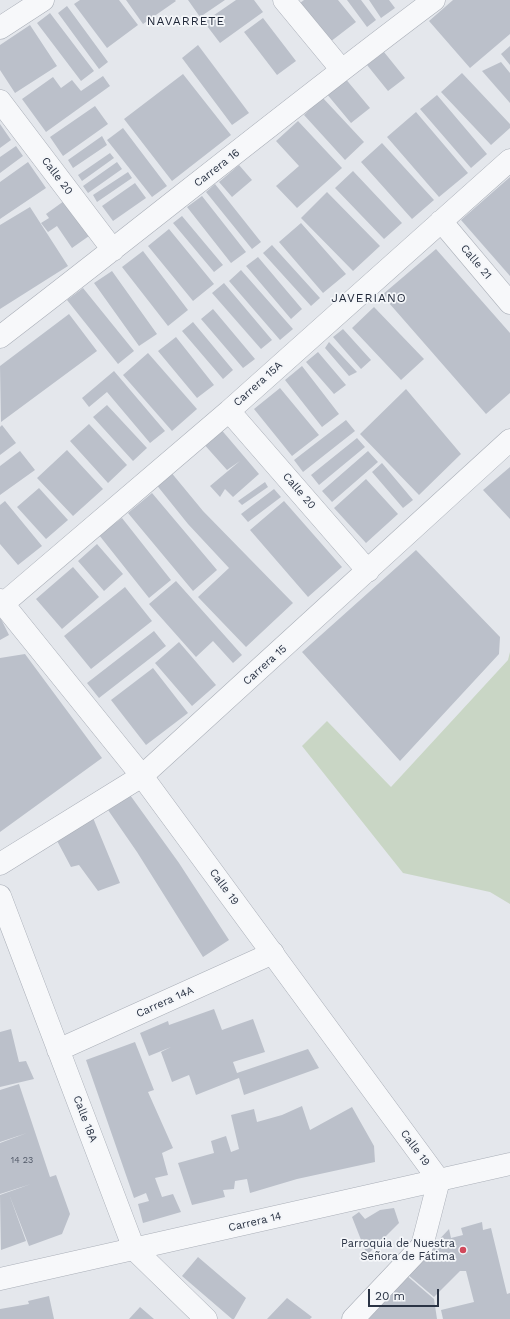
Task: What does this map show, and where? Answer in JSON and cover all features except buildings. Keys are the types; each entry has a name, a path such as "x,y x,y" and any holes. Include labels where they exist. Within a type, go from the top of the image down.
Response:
{"street":[{"path":"0,28 43,0"},
{"path":"284,0 341,69"},
{"name":"Carrera 16","path":"0,337 113,250 341,69 434,0"},
{"name":"Calle 20","path":"0,101 113,250"},
{"name":"Carrera 15A","path":"2,602 229,410 510,160"},
{"name":"Calle 21","path":"441,221 510,303"},
{"name":"Calle 20","path":"229,410 368,571"},
{"name":"Carrera 15","path":"0,864 142,776 510,440"},
{"name":"Calle 19","path":"2,602 142,776 439,1180"},
{"name":"Calle 18A","path":"0,896 134,1249 206,1319"},
{"name":"Carrera 14A","path":"58,1050 273,953"},
{"name":"Carrera 14","path":"0,1279 510,1164"},
{"path":"353,1319 422,1246 439,1180"}],"green space":[{"path":"510,652 510,904 490,892 403,873 302,746 327,721 391,787 508,660"}],"place":[{"name":"Parroquia de Nuestra Señora de Fátima","path":"463,1250"}],"district":[{"name":"NAVARRETE","path":"186,21"},
{"name":"JAVERIANO","path":"369,298"}]}
